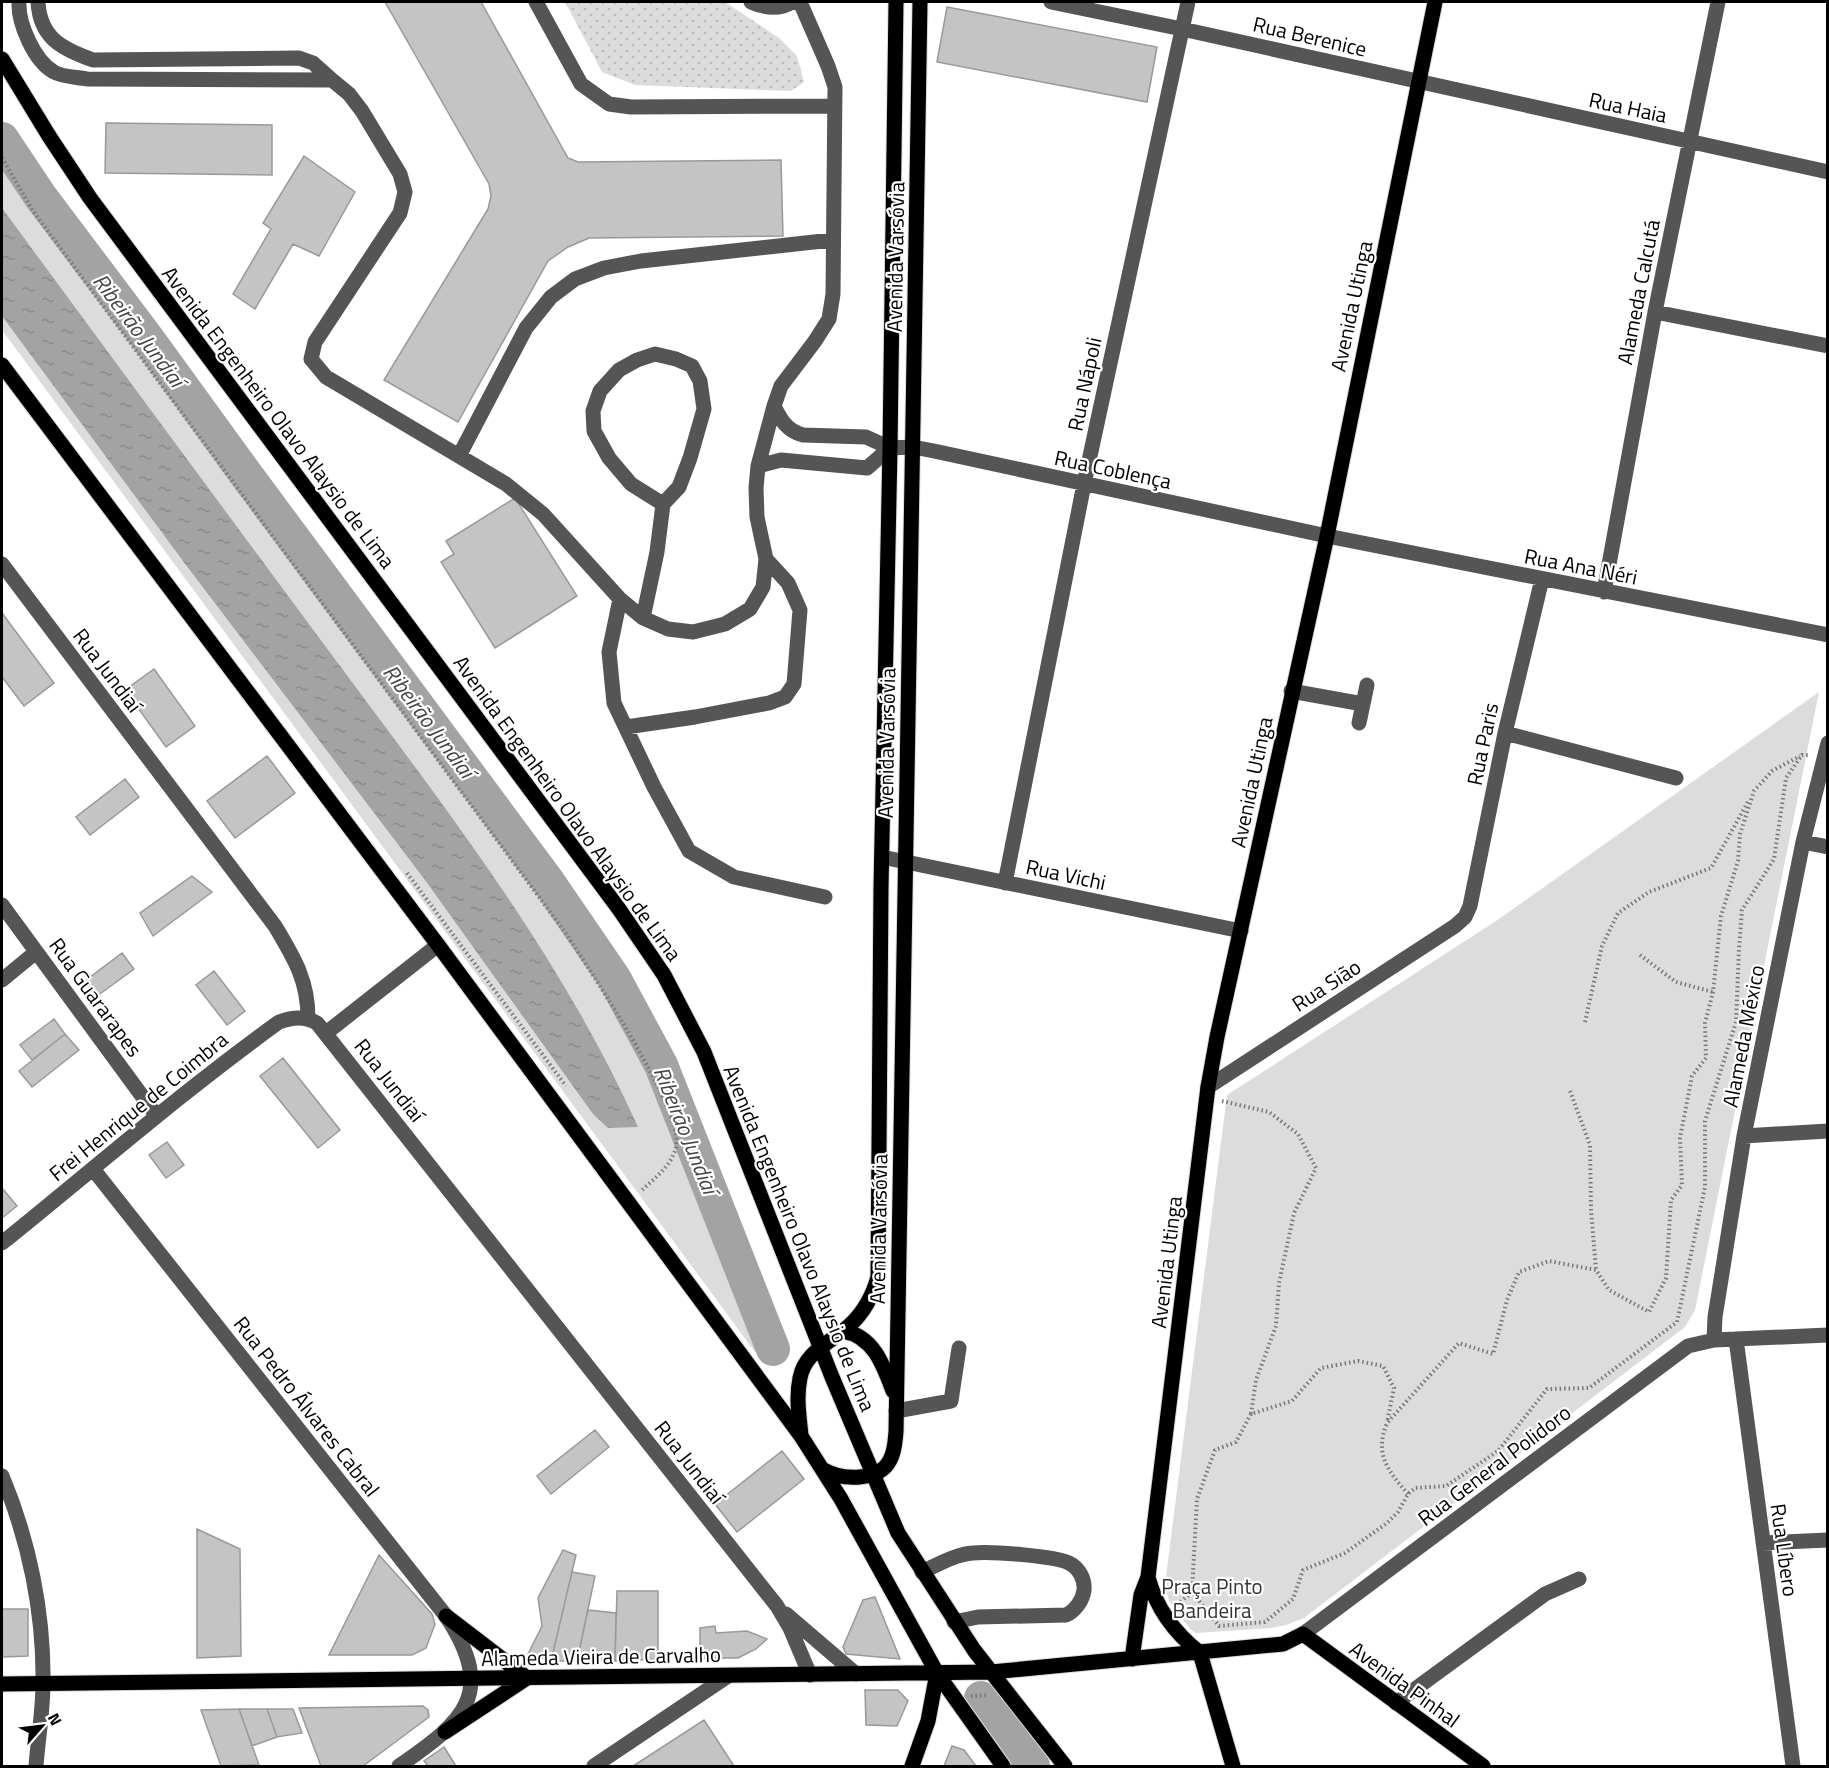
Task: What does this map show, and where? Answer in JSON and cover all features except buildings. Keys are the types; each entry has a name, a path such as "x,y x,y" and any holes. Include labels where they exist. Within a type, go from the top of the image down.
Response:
{"main road":[{"name":"Avenida Varsóvia","path":"801,1436 798,1404 800,1377 806,1362 820,1347 856,1319 874,1290 878,1277 882,857 896,2"},
{"name":"Avenida Varsóvia","path":"872,1474 890,1462 895,1448 920,2"},
{"name":"Avenida Utinga","path":"1132,1659 1141,1595 1148,1577 1207,1092 1217,1037 1327,536 1434,2"},
{"name":"Avenida Engenheiro Olavo Alaysio de Lima","path":"2,59 48,136 90,198 612,900 664,975 704,1052 820,1347 898,1533 954,1622 1065,1767"},
{"path":"2,365 438,945 801,1436 824,1470 937,1674 1003,1767"},
{"path":"843,1331 863,1338 874,1349 885,1369 896,1407"},
{"path":"824,1470 840,1476 862,1477 872,1474"},
{"name":"Avenida Utinga","path":"1148,1577 1153,1595 1165,1616 1184,1639 1200,1653"},
{"path":"445,1732 527,1678 446,1616"},
{"path":"1233,1767 1200,1653 1283,1644 1303,1634"},
{"name":"Avenida Pinhal","path":"1303,1634 1483,1767"},
{"name":"Alameda Vieira de Carvalho","path":"2,1684 937,1674 991,1672 1200,1653"},
{"path":"912,1767 928,1721 937,1674"}],"street":[{"path":"19,2 27,37 38,57 55,73 87,78 332,80"},
{"path":"38,2 39,13 49,36 67,51 93,60 299,58 313,63 349,94 362,111 400,174 405,192 400,213 315,342 311,359 326,377 506,484 543,514 620,599 643,618 668,629 693,632 725,624 750,609 762,587 766,559 757,517 758,466 781,386 829,319 833,294 835,87 800,2"},
{"path":"536,2 581,84 609,104 631,107 835,106"},
{"path":"751,2 763,7 776,8 792,2"},
{"name":"Rua Berenice","path":"1051,2 1182,28 1419,82"},
{"name":"Rua Nápoli","path":"1005,883 1084,484 1188,2"},
{"name":"Alameda Calcutá","path":"1604,592 1655,312 1718,2"},
{"name":"Rua Haia","path":"1419,82 1827,172"},
{"path":"459,456 526,328 551,297 575,279 604,268 641,261 832,240"},
{"path":"1655,312 1827,346"},
{"path":"643,618 657,552 663,504 679,487 704,409 700,381 692,366 655,354 637,360 619,370 600,391 593,411 594,431 609,458 631,484 663,504"},
{"path":"758,466 781,460 867,468 890,448 866,437 803,435 793,432 782,421 774,406"},
{"name":"Rua Coblença","path":"890,448 913,447 1327,536"},
{"name":"Rua Ana Néri","path":"1327,536 1827,635"},
{"path":"626,727 769,703 785,697 794,684 800,610 788,583 766,559"},
{"name":"Rua Jundiaí","path":"2,564 275,926 301,972 306,989 308,1018 326,1032 777,1606 790,1628 810,1675"},
{"name":"Rua Paris","path":"1465,917 1470,906 1505,733 1542,579"},
{"path":"620,599 609,652 614,703 654,787 689,851 734,877 825,897"},
{"path":"1359,723 1367,685"},
{"path":"1291,692 1363,704"},
{"path":"1505,733 1676,778"},
{"name":"Alameda México","path":"1714,1340 1715,1317 1744,1136 1803,842 1826,749"},
{"path":"1803,842 1827,846"},
{"name":"Rua Vichi","path":"882,857 1241,931"},
{"name":"Rua Guararapes","path":"2,905 156,1115"},
{"name":"Rua Sião","path":"1207,1092 1455,926 1465,917"},
{"path":"326,1032 438,945"},
{"path":"2,980 36,952"},
{"name":"Frei Henrique de Coimbra","path":"2,1243 93,1170 156,1115 279,1022 294,1017 308,1018"},
{"path":"1744,1136 1827,1131"},
{"name":"Rua Pedro Álvares Cabral","path":"93,1170 446,1616 463,1646 471,1678"},
{"name":"Rua General Polidoro","path":"1303,1634 1688,1346 1714,1340 1827,1335"},
{"name":"Rua Líbero","path":"1736,1339 1793,1767"},
{"path":"896,1407 951,1401 959,1348"},
{"path":"2,1476 30,1556 40,1630 43,1684 36,1767"},
{"path":"1763,1543 1827,1540"},
{"path":"922,1572 971,1552 1068,1562 1080,1572 1083,1582 1082,1598 1072,1612 1066,1615 978,1617 954,1622"},
{"path":"1396,1703 1545,1594 1579,1579"},
{"name":"Rua Jundiaí","path":"777,1606 856,1674"},
{"path":"594,1767 728,1676"},
{"path":"399,1767 445,1732 460,1715 469,1699 471,1678"}],"path":[{"path":"2,158 33,211 567,935 603,992 638,1051 676,1129 676,1146 666,1166 642,1190 635,1181"},
{"path":"1585,1022 1602,945 1618,913 1649,892 1711,868 1754,791 1772,771 1802,755 1826,749"},
{"path":"1207,1092 1269,1112 1298,1134 1316,1168 1294,1213 1280,1283 1276,1326 1256,1380 1251,1414 1236,1442 1215,1450 1197,1499 1192,1592 1219,1626 1264,1622 1293,1599 1303,1570 1345,1553 1388,1523 1398,1512 1408,1494 1415,1488 1446,1486 1498,1451 1547,1389 1590,1388 1677,1322 1705,1187 1705,1121 1736,1022 1738,949 1743,910 1774,859 1786,778 1802,755"},
{"path":"1570,1091 1590,1145 1591,1210 1596,1270 1609,1290 1649,1312 1666,1278 1671,1200 1682,1185 1680,1137 1692,1076 1706,1058 1705,1023 1713,992 1721,916 1738,861 1740,834 1754,791"},
{"path":"404,869 573,1096"},
{"path":"1640,955 1676,982 1713,992"},
{"path":"1387,1423 1459,1343 1493,1354 1507,1300 1519,1272 1549,1261 1596,1270"},
{"path":"1251,1414 1293,1401 1321,1368 1358,1361 1383,1366 1394,1388 1387,1423 1381,1436 1382,1453 1390,1473 1408,1494"},
{"path":"1165,1616 1192,1592"},
{"path":"953,1697 1010,1695"}],"green space":[{"path":"565,2 725,2 779,38 797,56 804,82 791,91 635,85 602,72"},
{"path":"2,158 575,939 617,1002 652,1062 762,1346 755,1352 2,330"},
{"name":"Praça Pinto Bandeira","path":"1819,692 1695,1310 1685,1327 1304,1618 1271,1628 1196,1633 1191,1630 1169,1601 1165,1586 1227,1095 1496,921"}],"water":[{"path":"2,208 466,837 541,949 576,1007 609,1066 638,1127 608,1128 593,1114 425,880 183,561 2,316"}],"waterway":[{"name":"Ribeirão Jundiaí","path":"2,139 40,196 549,883 614,978 661,1065 773,1349"},
{"name":"Ribeirão Jundiaí","path":"981,1698 1033,1766"}]}
